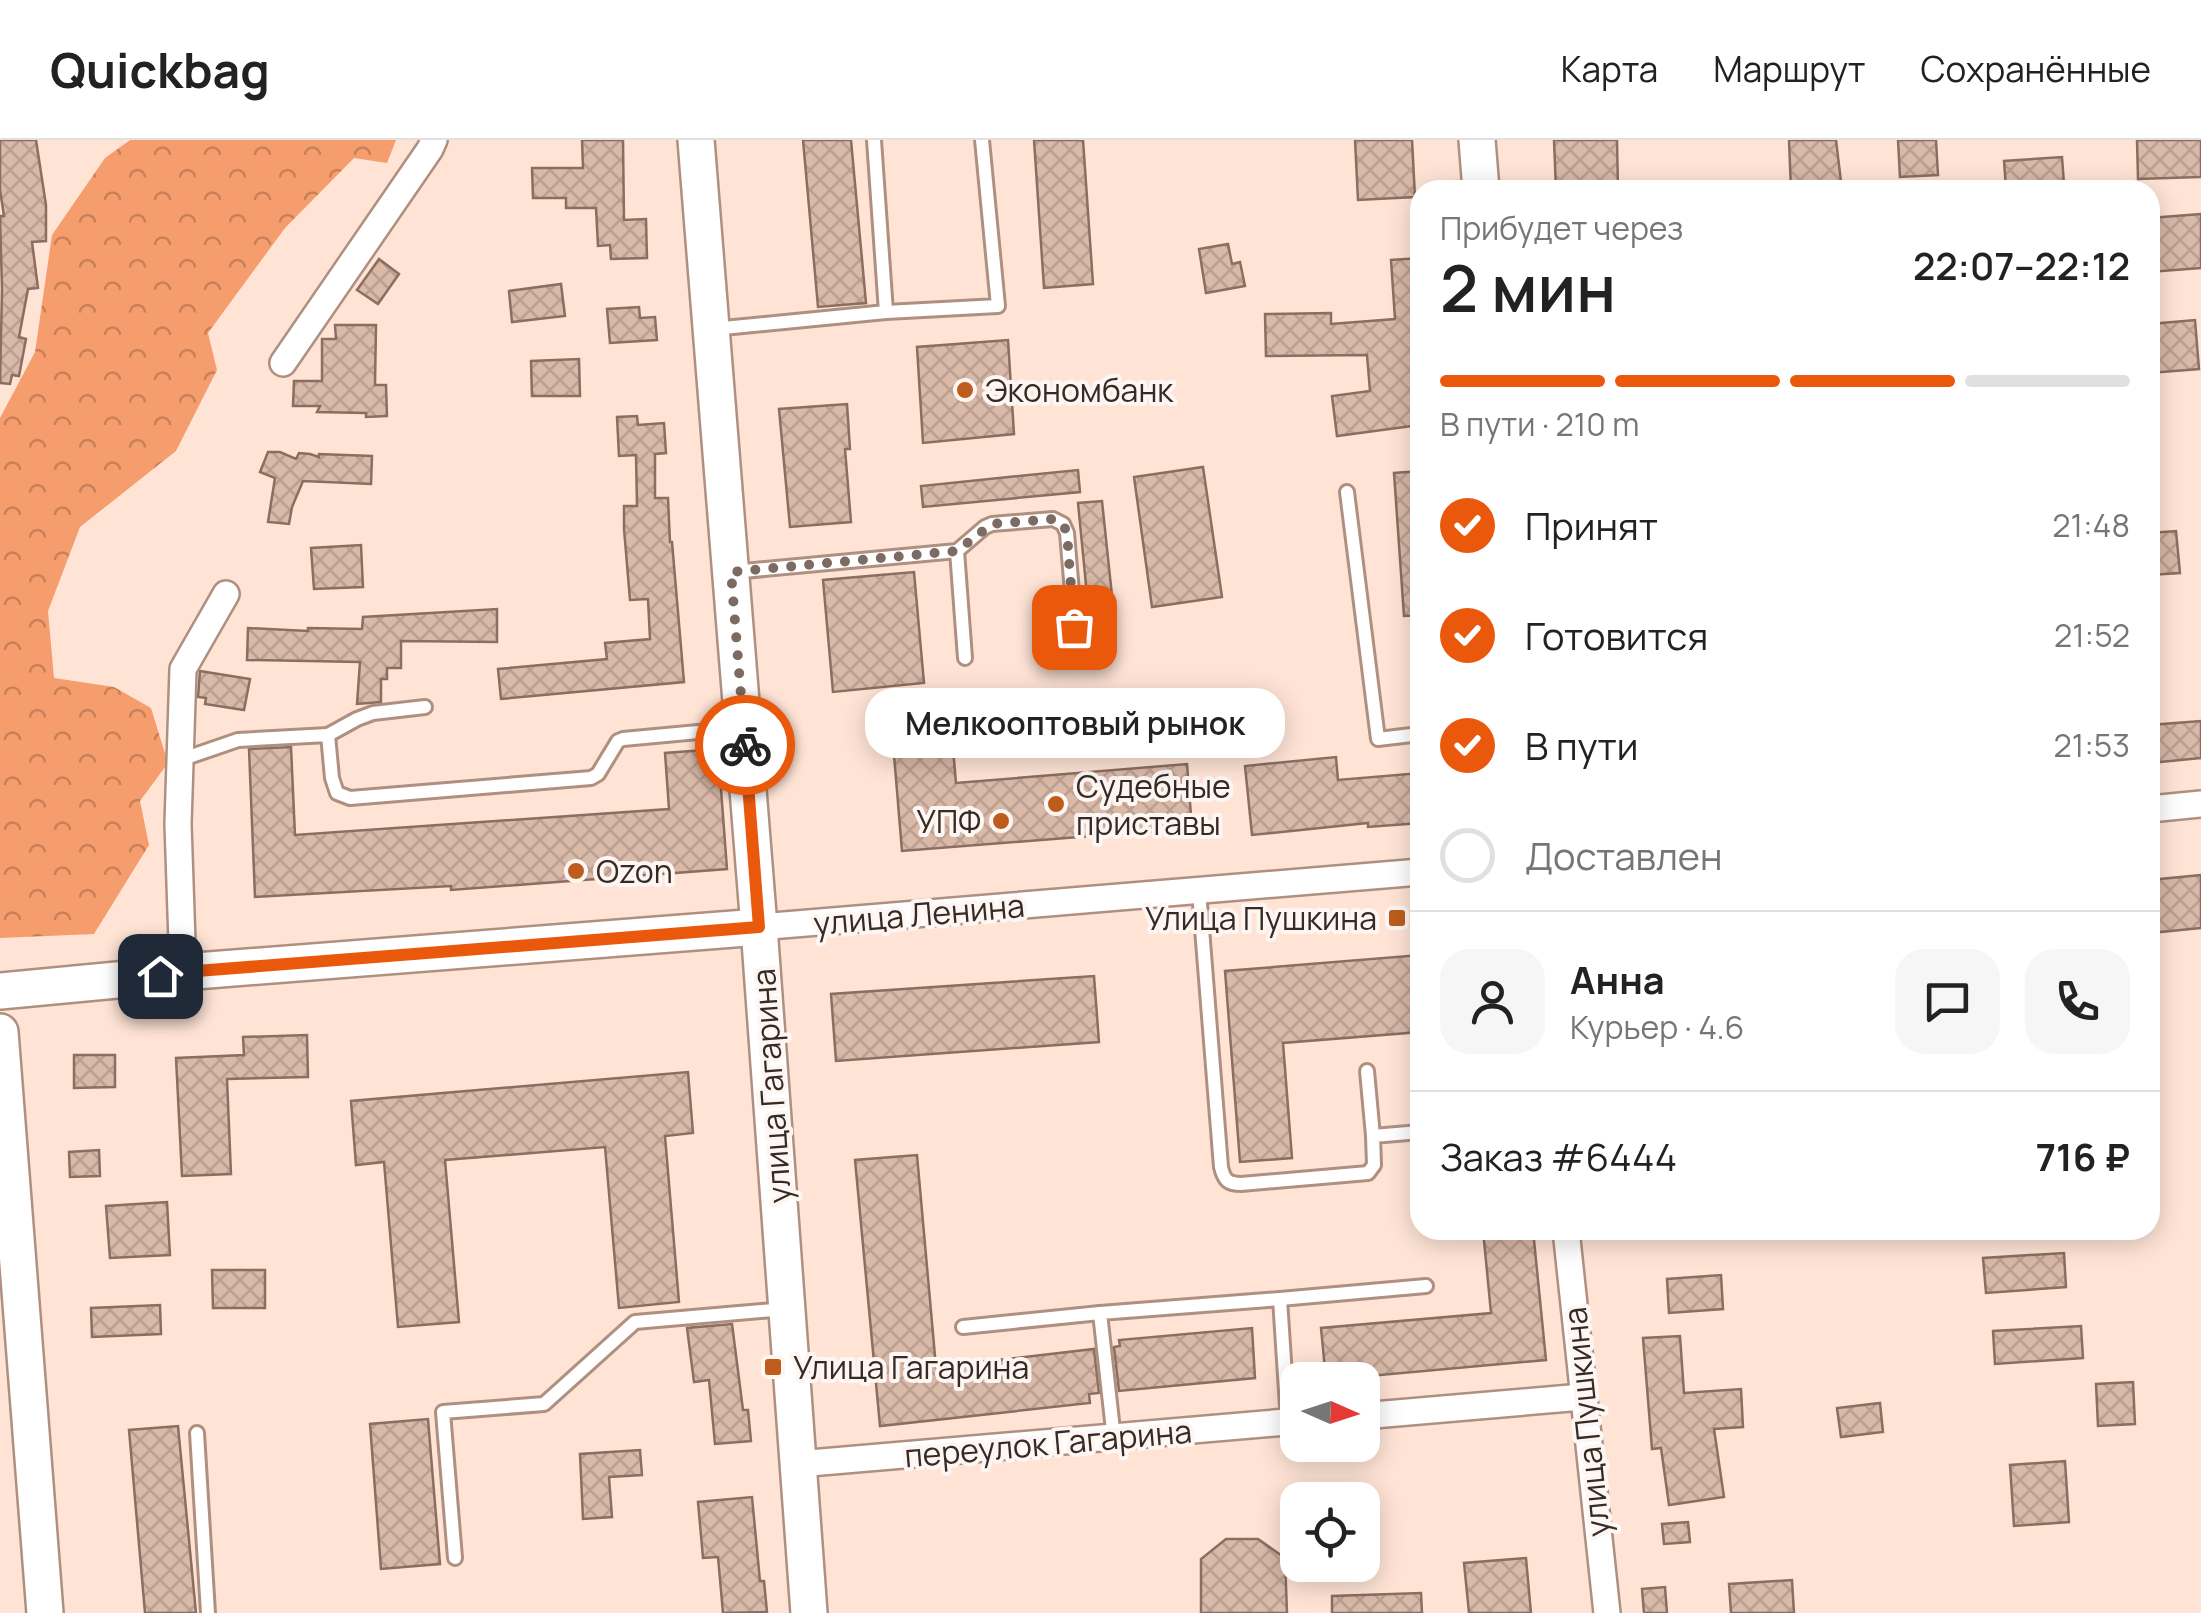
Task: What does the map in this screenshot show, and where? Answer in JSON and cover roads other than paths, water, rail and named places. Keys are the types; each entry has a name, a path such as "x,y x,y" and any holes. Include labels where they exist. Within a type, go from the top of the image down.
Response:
{"street":[{"path":"284,363 434,140"},
{"name":"улица Гагарина","path":"696,140 809,1613"},
{"path":"1477,140 1480,180"},
{"path":"184,972 178,824 183,669 226,594"},
{"path":"2160,808 2201,804"},
{"name":"улица Ленина","path":"0,990 1410,873"},
{"path":"0,1032 45,1613"},
{"name":"улица Пушкина","path":"1567,1240 1607,1613"},
{"path":"1380,1414 1582,1396"},
{"name":"переулок Гагарина","path":"798,1464 1280,1423"}],"lane":[{"path":"874,140 886,312"},
{"path":"712,329 998,306 982,140"},
{"path":"1348,492 1378,738 1410,735"},
{"path":"731,572 957,551 992,524 1053,519 1063,524 1067,533 1074,627"},
{"path":"957,551 966,658"},
{"path":"180,760 238,740 328,735 374,713 425,707"},
{"path":"328,735 337,793 350,798 591,778 598,774 618,741 624,739 744,728"},
{"path":"1199,891 1224,1178 1231,1184 1242,1184 1368,1173 1374,1165 1367,1071"},
{"path":"1372,1136 1410,1133"},
{"path":"962,1326 1426,1286"},
{"path":"1280,1299 1287,1362"},
{"path":"455,1558 443,1412 544,1404 635,1322 787,1309"},
{"path":"1100,1313 1114,1438"},
{"path":"197,1434 208,1613"}],"place":[{"name":"Экономбанк","path":"965,390"},
{"name":"Мелкооптовый рынок","path":"1074,627"},
{"name":"Судебные приставы","path":"1056,804"},
{"name":"УПФ","path":"1001,821"},
{"name":"Ozon","path":"576,871"},
{"name":"Улица Пушкина","path":"1397,918"},
{"name":"Улица Гагарина","path":"773,1367"}]}
